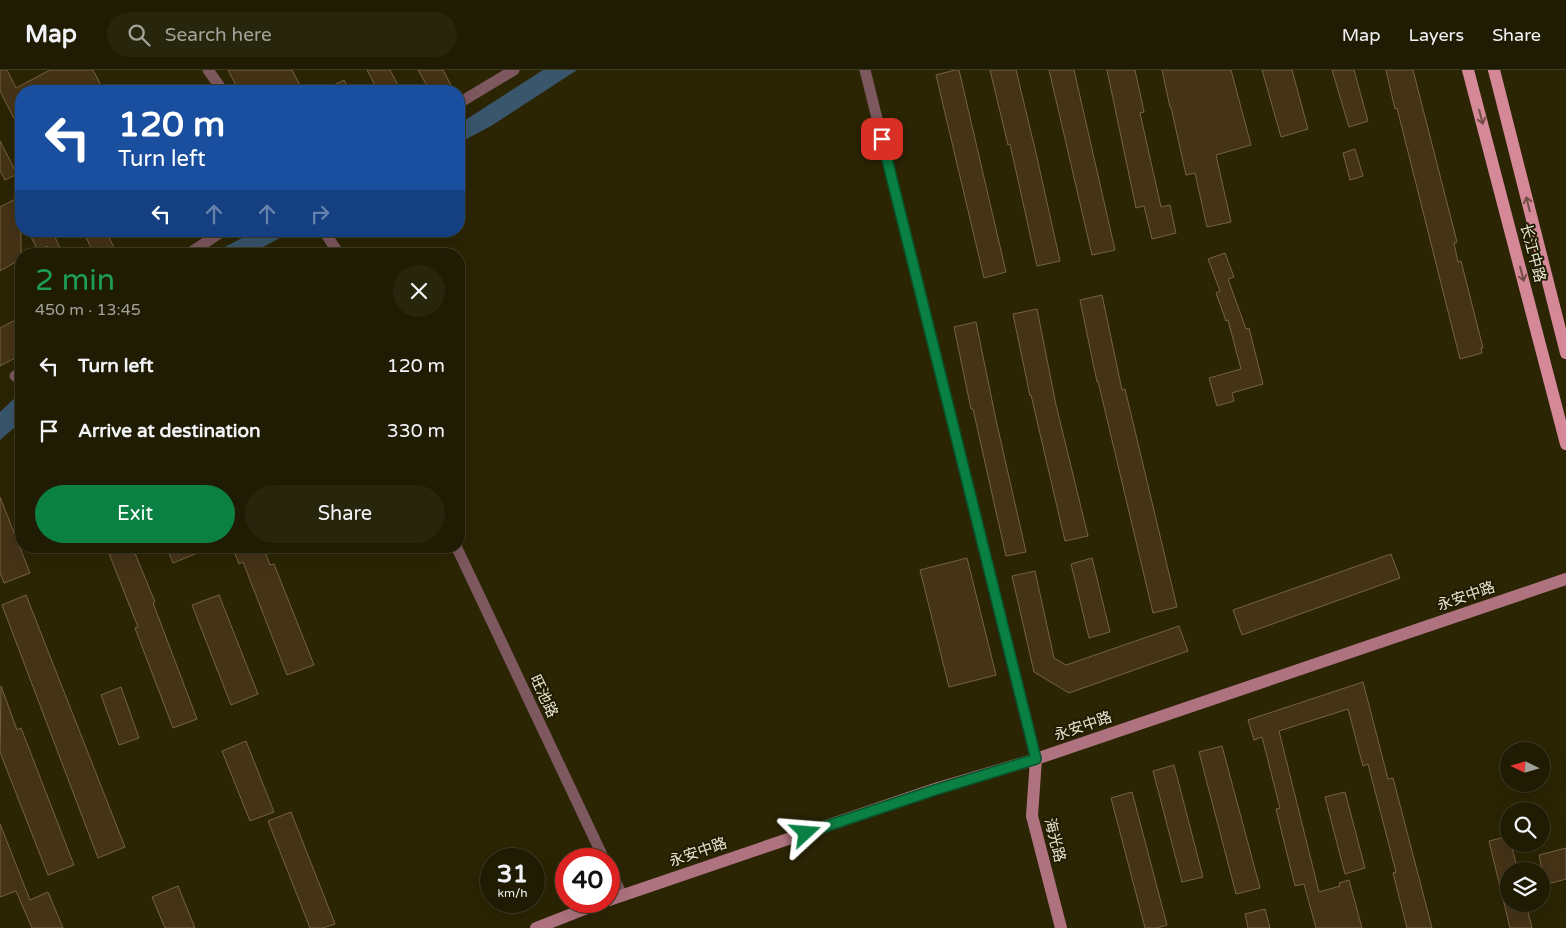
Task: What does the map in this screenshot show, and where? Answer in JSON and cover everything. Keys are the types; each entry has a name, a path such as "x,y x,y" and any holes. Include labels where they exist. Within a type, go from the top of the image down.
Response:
{"main road":[{"name":"长江中路","path":"1468,70 1566,444"},
{"name":"长江中路","path":"1494,70 1566,353"}],"street":[{"path":"208,70 219,85"},
{"path":"465,99 514,70"},
{"path":"865,70 1036,759"},
{"path":"197,248 215,237"},
{"path":"328,237 335,248"},
{"name":"旺池路","path":"459,553 599,848"},
{"name":"永安中路","path":"622,895 935,790 1036,759 1566,579"},
{"name":"海光路","path":"1036,759 1032,816 1061,928"},
{"path":"620,891 622,895"},
{"name":"永安中路","path":"536,928 575,913"}],"water":[{"path":"543,70 577,70 491,126 465,140 465,120"},
{"path":"244,237 282,237 261,248 223,248"},
{"path":"15,398 15,427 0,440 0,412"}],"building":[{"path":"0,70 7,70 15,86 15,120 0,91"},
{"path":"50,70 93,70 101,85 22,85"},
{"path":"228,70 292,70 300,85 236,85"},
{"path":"367,70 390,70 398,85 375,85"},
{"path":"418,70 443,70 451,85 427,85"},
{"path":"959,70 1006,272 984,278 936,75"},
{"path":"990,70 1016,70 1060,261 1037,266 1010,144 1008,145"},
{"path":"1049,70 1074,70 1115,250 1092,255"},
{"path":"1107,70 1135,70 1144,112 1140,113 1161,207 1170,205 1176,233 1152,239 1144,206 1136,208"},
{"path":"1162,70 1231,70 1251,145 1216,155 1231,222 1207,227 1195,173 1186,175"},
{"path":"1262,70 1292,70 1308,129 1281,137"},
{"path":"1332,70 1354,70 1368,121 1349,127"},
{"path":"1386,70 1413,70 1457,242 1454,243 1458,262 1461,261 1483,348 1481,348 1482,353 1460,359"},
{"path":"344,80 347,85 334,85"},
{"path":"0,141 15,170 15,175 5,180 0,171"},
{"path":"1355,149 1363,176 1350,180 1343,153"},
{"path":"15,199 15,237 21,237 21,248 15,248 15,262 0,271 0,207"},
{"path":"31,237 55,237 60,248 48,248 47,246 36,248"},
{"path":"86,237 109,237 114,248 91,248"},
{"path":"1225,253 1234,277 1228,279 1246,329 1249,328 1263,384 1232,393 1234,401 1217,406 1209,378 1241,369 1228,320 1226,321 1216,293 1220,291 1208,259"},
{"path":"1102,295 1122,390 1125,389 1177,607 1153,613 1097,382 1080,300"},
{"path":"1037,309 1056,405 1088,536 1065,541 1030,396 1013,314"},
{"path":"15,320 15,358 0,366 0,328"},
{"path":"976,322 1026,552 1006,556 973,409 971,409 954,327"},
{"path":"0,497 15,535 15,553 22,553 30,573 4,583 0,573"},
{"path":"109,553 135,553 155,602 153,603 197,719 173,728 135,628 138,627"},
{"path":"169,553 197,553 173,563"},
{"path":"235,553 266,553 270,565 274,564 314,665 287,675 243,562 239,564"},
{"path":"1391,554 1400,578 1242,635 1233,610"},
{"path":"967,558 996,675 949,687 920,570"},
{"path":"1092,558 1110,632 1089,638 1071,564"},
{"path":"1035,571 1054,658 1066,665 1179,626 1188,651 1069,693 1034,672 1012,576"},
{"path":"26,595 125,847 98,858 2,605"},
{"path":"219,595 258,694 231,705 192,605"},
{"path":"1363,682 1388,779 1393,778 1432,928 1407,928 1393,873 1396,872 1368,764 1363,766 1348,709 1279,731 1319,892 1340,886 1339,883 1349,880 1362,928 1316,928 1304,884 1295,886 1276,809 1280,808 1262,737 1254,740 1248,720"},
{"path":"1,686 17,730 21,728 74,865 48,875 0,752"},
{"path":"121,687 139,738 119,745 101,695"},
{"path":"246,741 274,812 250,821 222,751"},
{"path":"1222,746 1260,888 1236,894 1199,752"},
{"path":"1174,765 1203,877 1182,882 1153,771"},
{"path":"1132,792 1167,925 1157,928 1145,928 1111,798"},
{"path":"1345,792 1365,868 1345,874 1325,797"},
{"path":"291,812 335,924 323,928 310,928 268,821"},
{"path":"0,824 30,900 48,892 63,928 32,928 16,891 0,897"},
{"path":"1500,838 1500,852 1513,852 1516,862 1500,862 1500,887 1489,841"},
{"path":"1566,848 1566,879 1550,883 1550,862 1540,862 1539,855"},
{"path":"178,886 195,928 165,928 152,897"},
{"path":"1265,909 1270,928 1248,928 1245,914"},
{"path":"1506,912 1528,912 1532,928 1510,928"}],"route":[{"path":"806,833 1036,759 882,139"}]}
